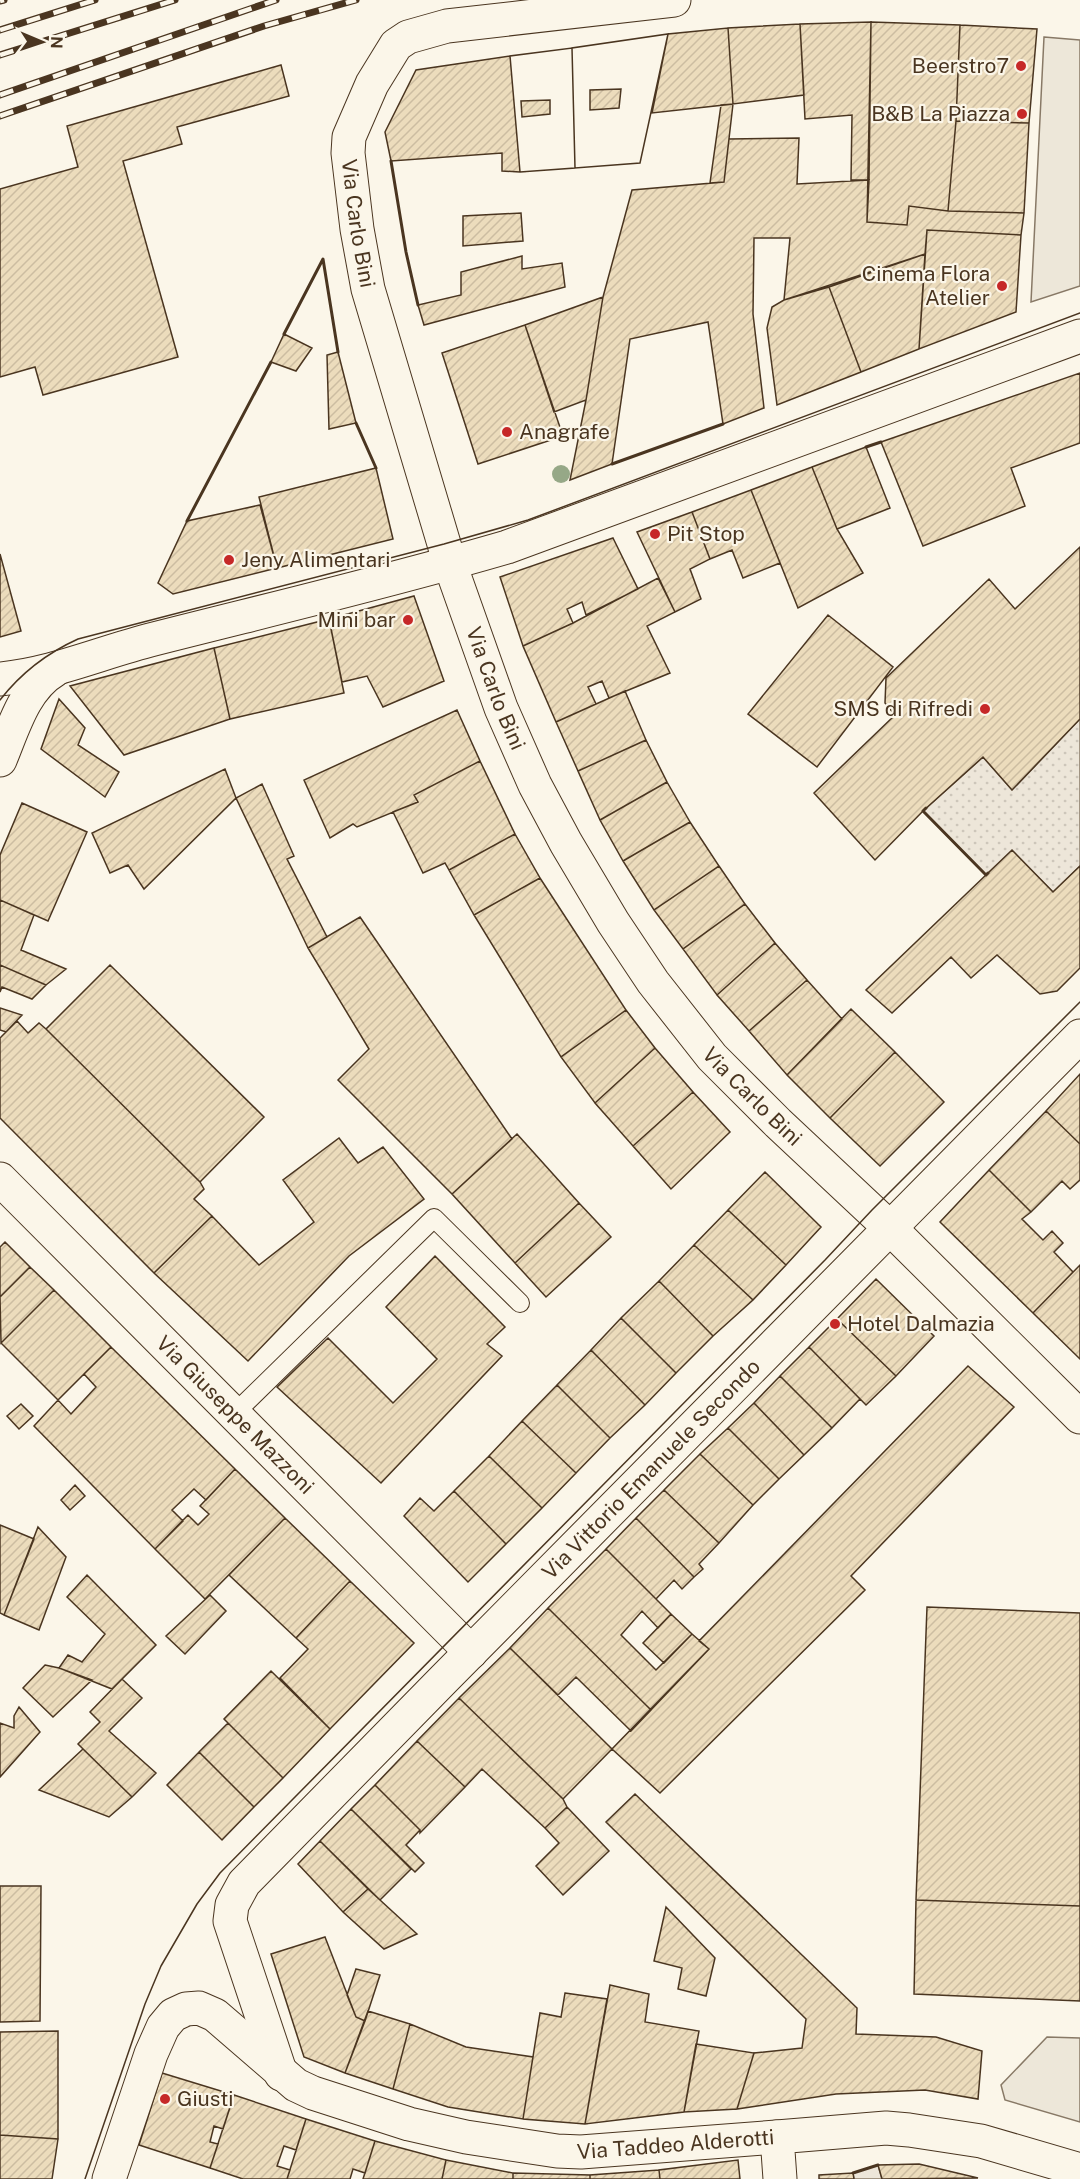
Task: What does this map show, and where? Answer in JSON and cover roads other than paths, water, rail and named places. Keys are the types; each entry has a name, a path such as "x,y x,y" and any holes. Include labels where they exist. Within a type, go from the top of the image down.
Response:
{"street":[{"name":"Via Carlo Bini","path":"674,0 447,26 416,35 396,45 372,84 349,137 351,182 368,289 450,564 515,744 566,843 613,922 653,982 712,1057 778,1123 890,1228 1080,1417"},
{"path":"0,679 55,670 125,646 450,564 507,547 1080,336"},
{"path":"0,760 33,690 41,680 55,670"},
{"name":"Via Vittorio Emanuele Secondo","path":"281,2074 230,1921 231,1909 244,1883 1080,1036"},
{"name":"Via Giuseppe Mazzoni","path":"0,1179 471,1652"},
{"name":"Via Taddeo Alderotti","path":"109,2179 151,2054 163,2027 179,2011 192,2008 207,2010 229,2025 281,2074 296,2085 313,2093 409,2124 466,2137 557,2151 605,2151 886,2128 981,2141 1080,2170"},
{"path":"777,2137 780,2179"}],"lane":[{"path":"234,1414 434,1218 520,1303"}],"tram line":[{"path":"0,700 35,665 78,639 528,520 1080,313"},
{"path":"85,2179 145,2004 161,1966 197,1904 220,1873 872,1210 1080,1002"}],"railway":[{"path":"0,1 4,0"},
{"path":"0,30 95,0"},
{"path":"0,55 175,0"},
{"path":"0,95 276,0"},
{"path":"0,116 264,26 356,0"}],"place":[{"name":"Beerstro7","path":"1021,66"},
{"name":"B&B La Piazza","path":"1022,114"},
{"name":"Cinema Flora Atelier","path":"1002,286"},
{"name":"Anagrafe","path":"507,432"},
{"name":"Pit Stop","path":"655,534"},
{"name":"Jeny Alimentari","path":"229,560"},
{"name":"Mini bar","path":"408,620"},
{"name":"SMS di Rifredi","path":"985,709"},
{"name":"Hotel Dalmazia","path":"835,1324"},
{"name":"Giusti","path":"165,2099"}]}
